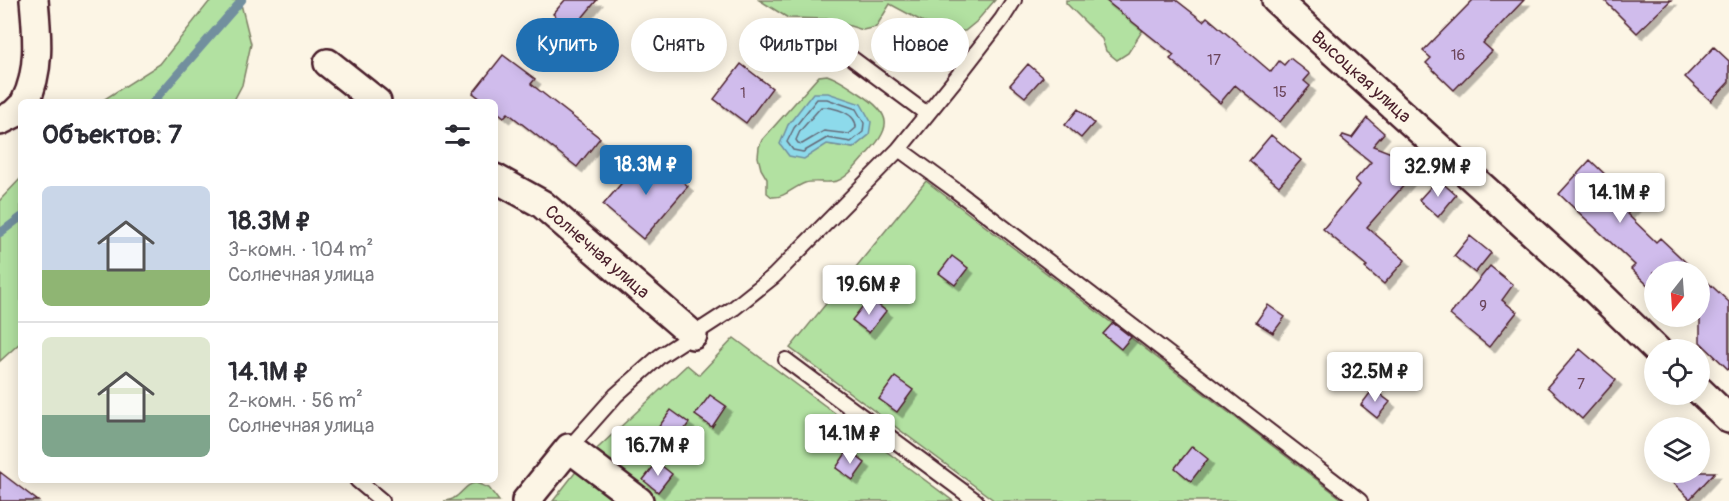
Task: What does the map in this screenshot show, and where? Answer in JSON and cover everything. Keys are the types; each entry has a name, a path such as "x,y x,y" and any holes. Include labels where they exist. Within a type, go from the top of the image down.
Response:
{"street":[{"path":"27,99 31,91 35,67 37,38 34,0"},
{"name":"Высоцкая улица","path":"1276,0 1585,280 1646,339"},
{"path":"328,63 373,99"},
{"path":"0,121 18,110"},
{"name":"Солнечная улица","path":"498,180 542,204 693,335"},
{"path":"1710,401 1729,419"},
{"path":"526,501 569,448 639,501"}],"lane":[{"path":"569,448 616,394 660,356 734,308 774,276 899,149 981,46 1014,0"},
{"path":"859,64 927,114"},
{"path":"899,149 965,197 1355,500"},
{"path":"786,360 976,501"},
{"path":"361,483 382,501"}],"green space":[{"path":"240,0 251,44 242,85 235,99 105,99 160,64 209,2"},
{"path":"759,0 995,0 969,28 969,18 916,18 890,4 881,18 871,18 871,28 863,30 859,29 859,18 788,18"},
{"path":"1066,0 1165,0 1157,8 1128,53 1117,60 1106,51 1102,39 1066,3"},
{"path":"827,75 836,79 870,101 883,115 884,130 873,147 841,179 833,182 805,183 781,196 772,197 767,193 767,179 758,157 759,147 762,140 819,76","holes":["869,135 853,148 827,144"]},
{"path":"18,181 18,345 0,361 0,200"},
{"path":"926,181 1342,499 1340,501 995,501 790,348"},
{"path":"734,338 953,501 553,501 585,460 687,365 699,375"},
{"path":"476,483 489,488 499,501 444,501 454,498 469,485"}],"water":[{"path":"813,93 828,93 861,104 871,122 869,135 853,148 827,144 804,159 789,156 780,144 788,125"}],"building":[{"path":"565,0 597,0 582,18 558,18 553,14"},
{"path":"1105,0 1176,0 1203,21 1207,17 1271,72 1279,61 1284,65 1290,58 1310,74 1304,81 1310,86 1280,122 1235,85 1220,103 1170,59 1174,55"},
{"path":"1473,0 1524,0 1483,43 1492,51 1454,90 1426,63 1431,58 1423,51"},
{"path":"1604,0 1671,0 1637,33"},
{"path":"1714,47 1729,61 1729,82 1711,101 1685,77"},
{"path":"503,55 516,65 516,72 526,72 535,79 531,84 600,138 577,167 508,113 504,117 498,112 498,99 481,99 473,93"},
{"path":"1028,64 1043,77 1025,97 1010,85"},
{"path":"739,67 739,72 751,72 772,88 746,123 714,99"},
{"path":"1078,109 1094,123 1081,138 1065,125"},
{"path":"1367,118 1384,133 1373,146 1407,159 1406,168 1413,175 1367,227 1405,260 1384,284 1365,268 1367,266 1323,229 1360,185 1355,180 1371,162 1341,138 1343,135 1352,138"},
{"path":"1271,135 1301,160 1279,186 1249,161"},
{"path":"648,152 688,186 643,239 603,205"},
{"path":"1590,160 1636,204 1627,214 1656,242 1660,238 1684,261 1644,261 1644,281 1631,269 1635,265 1559,194"},
{"path":"1438,179 1456,195 1438,217 1419,200"},
{"path":"1470,236 1491,253 1475,273 1454,256"},
{"path":"952,256 968,268 955,285 939,273"},
{"path":"1490,266 1513,285 1502,300 1517,312 1489,347 1450,315"},
{"path":"1710,284 1729,302 1729,370 1710,352 1710,339 1700,339 1700,327 1710,327"},
{"path":"869,298 886,311 869,333 852,320"},
{"path":"1268,305 1285,317 1273,333 1256,322"},
{"path":"1113,323 1131,337 1121,349 1103,334"},
{"path":"1580,349 1616,380 1582,419 1547,387"},
{"path":"895,377 913,390 897,412 879,399"},
{"path":"1373,389 1390,402 1377,418 1361,405"},
{"path":"710,395 726,406 712,427 695,415"},
{"path":"671,410 689,423 673,445 655,432"},
{"path":"1192,446 1208,459 1191,481 1175,468"},
{"path":"848,450 865,463 853,480 836,468"},
{"path":"657,462 672,474 658,492 643,480"},
{"path":"0,472 38,501 0,501"},
{"path":"1673,483 1705,483 1690,499"}],"waterway":[{"path":"156,99 242,0"},
{"path":"0,233 18,219"}]}
